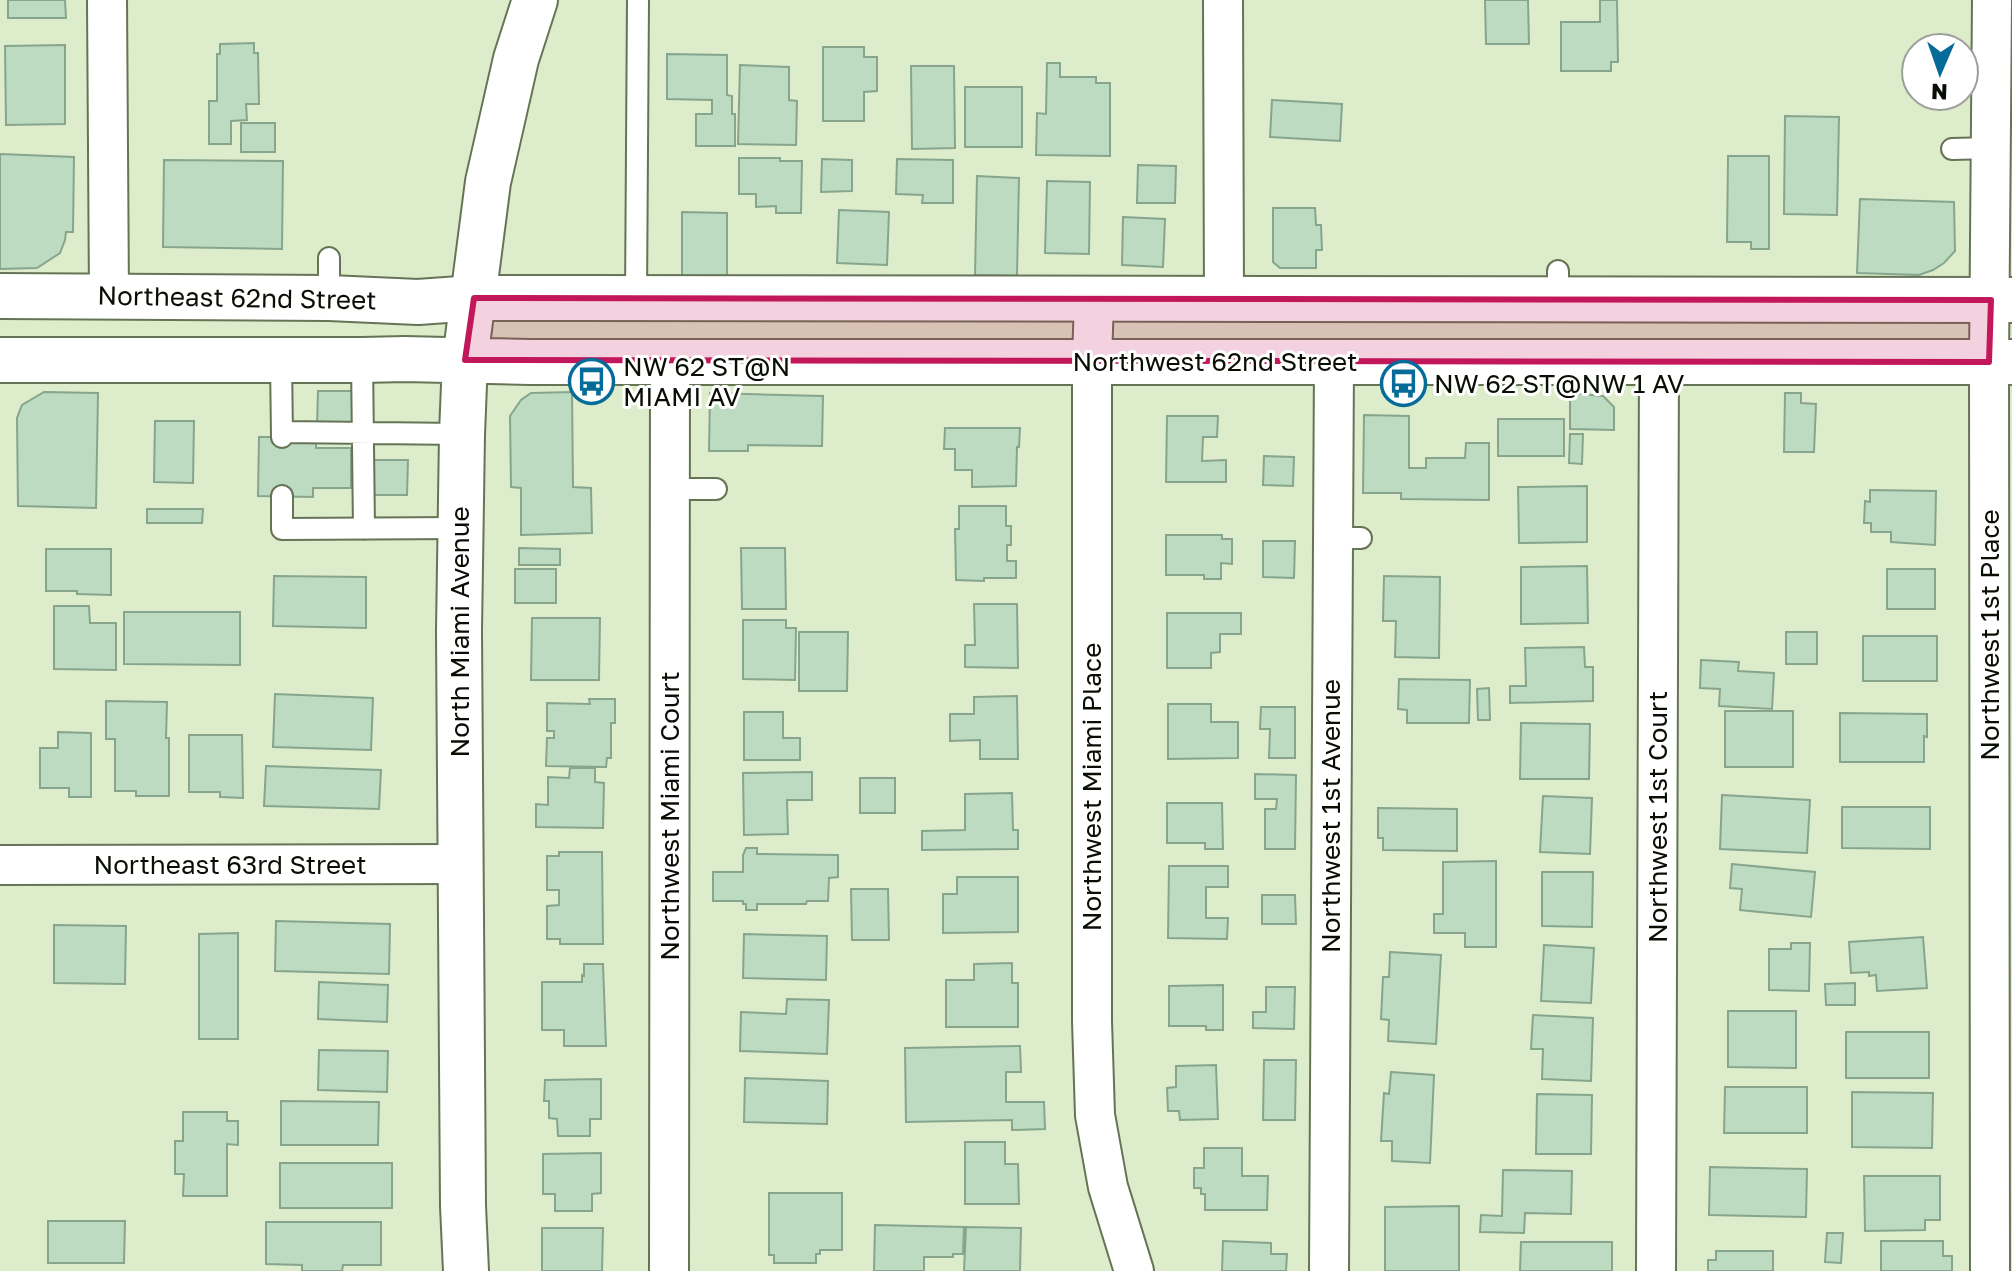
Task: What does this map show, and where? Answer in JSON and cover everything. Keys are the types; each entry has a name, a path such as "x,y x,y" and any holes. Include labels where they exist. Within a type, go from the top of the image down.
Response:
{"main road":[{"name":"North Miami Avenue","path":"466,1271 463,1206 460,528 465,360 488,182 516,59 535,0"},
{"name":"Northeast 62nd Street","path":"0,296 109,297 329,278 418,302 474,298"},
{"path":"474,298 1224,299 1558,285 2001,300"},
{"path":"0,360 465,360"},
{"name":"Northwest 62nd Street","path":"465,360 2001,362"}],"street":[{"path":"107,0 109,297"},
{"path":"1223,0 1224,299"},
{"name":"Northwest 1st Place","path":"1990,1271 2001,362 2001,300 1992,148 1992,0"},
{"name":"Northwest Miami Place","path":"1094,299 1092,1021 1095,1115 1108,1187 1134,1271"},
{"name":"Northwest Miami Court","path":"669,1271 670,362"},
{"name":"Northwest 1st Avenue","path":"1329,1271 1347,538 1334,362"},
{"name":"Northwest 1st Court","path":"1656,1271 1659,362"},
{"name":"Northeast 63rd Street","path":"0,865 461,864"}],"lane":[{"path":"636,299 638,0"},
{"path":"1952,149 1992,148"},
{"path":"281,360 282,435 462,434"},
{"path":"362,360 364,529"},
{"path":"670,489 716,489"},
{"path":"282,496 282,529 460,528"}],"highlighted area":[{"path":"474,298 1991,300 1989,362 465,360"}],"building":[{"path":"8,0 65,0 66,18 8,18"},
{"path":"1485,0 1528,0 1529,44 1486,44"},
{"path":"1600,0 1617,0 1618,62 1611,62 1611,71 1561,71 1561,22 1600,22"},
{"path":"254,43 254,53 258,53 259,104 246,104 247,120 231,121 231,144 209,144 209,101 217,101 217,54 220,54 220,44"},
{"path":"65,45 65,124 6,125 5,46"},
{"path":"823,47 864,47 864,57 877,57 877,91 864,92 864,121 823,121"},
{"path":"667,54 727,55 727,95 732,96 732,114 735,114 735,146 696,146 696,114 712,114 712,100 667,99"},
{"path":"1047,63 1060,63 1060,77 1096,77 1096,83 1110,83 1110,156 1036,155 1037,113 1046,114"},
{"path":"740,65 789,67 789,100 797,101 796,145 738,144"},
{"path":"911,66 954,66 955,148 912,149"},
{"path":"965,87 1022,87 1022,147 965,147"},
{"path":"1272,100 1342,104 1340,141 1270,137"},
{"path":"1785,116 1839,117 1837,215 1784,214"},
{"path":"241,123 275,123 275,152 241,152"},
{"path":"0,154 74,157 73,232 66,232 60,253 37,268 0,269"},
{"path":"1728,156 1769,156 1769,249 1751,249 1751,242 1727,242"},
{"path":"739,158 802,161 801,213 776,213 776,206 756,207 756,194 739,194"},
{"path":"822,159 852,160 852,191 821,192"},
{"path":"897,159 953,160 953,203 922,203 923,195 896,194"},
{"path":"164,160 283,161 282,249 163,247"},
{"path":"1138,165 1176,166 1175,203 1137,203"},
{"path":"977,176 1019,178 1017,276 975,275"},
{"path":"1047,181 1090,182 1089,254 1045,253"},
{"path":"1860,199 1954,202 1955,251 1944,263 1919,275 1857,273"},
{"path":"1273,208 1315,208 1316,225 1321,225 1322,250 1316,250 1316,268 1280,268 1273,262"},
{"path":"839,210 889,212 887,265 837,263"},
{"path":"682,212 727,213 727,276 682,276"},
{"path":"1123,217 1165,219 1163,267 1122,265"},
{"path":"318,391 354,391 354,426 317,425"},
{"path":"44,392 98,393 96,508 18,506 17,418 22,405"},
{"path":"572,392 573,487 591,488 592,533 521,535 521,488 511,487 510,416 521,400 531,393"},
{"path":"710,393 823,396 822,446 748,445 748,451 709,451"},
{"path":"1570,393 1603,396 1614,407 1614,430 1570,429"},
{"path":"1785,393 1801,393 1801,403 1816,404 1814,452 1784,452"},
{"path":"1364,415 1409,416 1409,468 1426,468 1426,458 1465,458 1466,443 1489,443 1489,500 1401,499 1401,493 1363,493"},
{"path":"1167,416 1218,416 1217,437 1203,437 1202,461 1226,460 1226,482 1166,482"},
{"path":"1498,419 1564,419 1564,456 1498,456"},
{"path":"155,421 194,421 193,483 154,482"},
{"path":"945,428 1020,428 1016,486 972,487 972,470 955,470 955,449 944,449"},
{"path":"1570,434 1583,434 1582,464 1569,463"},
{"path":"259,437 316,437 316,448 351,448 351,488 313,488 313,497 258,496"},
{"path":"1264,456 1294,457 1293,486 1263,485"},
{"path":"373,460 408,460 407,495 373,495"},
{"path":"1587,486 1587,542 1519,543 1518,487"},
{"path":"1870,490 1936,491 1935,545 1891,542 1891,532 1871,532 1871,523 1864,523 1865,501 1870,502"},
{"path":"959,506 1006,506 1006,526 1011,526 1007,561 1016,561 1016,578 956,580 955,529 959,529"},
{"path":"147,509 203,509 202,523 147,523"},
{"path":"1166,535 1222,535 1222,539 1232,539 1232,564 1221,563 1221,579 1204,579 1204,575 1166,575"},
{"path":"1263,541 1295,541 1294,578 1263,577"},
{"path":"519,548 560,549 560,565 519,565"},
{"path":"741,548 785,548 786,609 742,609"},
{"path":"46,549 111,549 111,595 46,591"},
{"path":"1587,566 1588,623 1521,624 1521,567"},
{"path":"515,569 556,569 556,603 515,603"},
{"path":"1887,569 1935,569 1935,609 1887,609"},
{"path":"274,576 366,577 366,628 273,626"},
{"path":"1384,576 1440,577 1439,658 1395,657 1396,621 1383,621"},
{"path":"974,604 1017,604 1018,668 965,667 965,645 975,645"},
{"path":"54,606 89,606 90,623 116,623 116,670 54,669"},
{"path":"124,612 240,612 240,665 124,664"},
{"path":"1167,613 1241,613 1241,634 1220,634 1220,652 1211,653 1211,668 1167,668"},
{"path":"532,618 600,618 599,680 531,680"},
{"path":"743,620 786,620 786,628 796,628 795,680 743,679"},
{"path":"799,632 848,632 847,691 799,691"},
{"path":"1786,632 1817,632 1817,664 1786,664"},
{"path":"1863,636 1937,636 1937,681 1863,681"},
{"path":"1584,647 1585,667 1593,667 1593,701 1510,703 1510,686 1526,686 1525,648"},
{"path":"1701,660 1739,662 1738,671 1774,673 1772,709 1719,706 1720,689 1700,688"},
{"path":"1399,679 1470,680 1469,723 1407,723 1407,710 1398,709"},
{"path":"1489,688 1490,720 1478,720 1477,689"},
{"path":"275,694 373,698 371,750 273,747"},
{"path":"1017,696 1018,759 980,759 980,740 950,741 950,714 974,714 974,697"},
{"path":"589,699 615,699 611,758 607,758 606,767 546,766 547,738 554,738 554,731 547,731 547,703 590,704"},
{"path":"106,701 167,702 169,796 136,796 136,791 115,791 115,739 106,739"},
{"path":"1168,704 1211,704 1211,722 1238,722 1238,758 1168,759"},
{"path":"1261,707 1295,707 1295,758 1269,758 1270,729 1260,729"},
{"path":"1725,711 1793,711 1793,767 1725,767"},
{"path":"744,712 783,712 783,738 800,738 800,760 744,760"},
{"path":"1840,713 1927,714 1924,762 1840,762"},
{"path":"1521,723 1590,724 1589,779 1520,779"},
{"path":"58,732 91,733 91,797 69,797 69,788 40,788 40,748 58,748"},
{"path":"189,735 242,735 243,798 220,797 220,792 189,792"},
{"path":"266,766 381,770 379,809 264,806"},
{"path":"570,768 595,768 595,782 604,783 603,828 536,827 536,804 548,805 548,777 569,778"},
{"path":"812,772 812,800 787,800 788,834 744,835 743,773"},
{"path":"1255,774 1296,775 1295,849 1265,849 1265,809 1276,809 1277,799 1255,799"},
{"path":"860,778 895,778 895,813 860,813"},
{"path":"1012,793 1013,830 1018,830 1018,849 922,850 922,831 965,830 965,794"},
{"path":"1722,795 1810,800 1807,853 1720,849"},
{"path":"1543,796 1592,798 1590,854 1540,852"},
{"path":"1167,803 1222,803 1223,849 1205,849 1205,843 1167,843"},
{"path":"1842,807 1930,807 1930,849 1842,848"},
{"path":"1378,808 1457,809 1457,851 1383,850 1383,838 1378,838"},
{"path":"746,848 757,848 757,854 838,855 838,877 829,878 828,901 757,904 757,910 746,910 743,901 713,901 713,872 743,872"},
{"path":"559,852 602,852 603,944 560,944 560,939 547,939 547,906 559,905 559,890 547,890 547,856 559,856"},
{"path":"1496,861 1496,947 1465,947 1465,933 1434,933 1434,914 1443,914 1443,862"},
{"path":"1732,864 1815,872 1811,917 1740,910 1742,889 1730,888"},
{"path":"1169,866 1228,866 1228,887 1206,887 1206,918 1228,918 1227,939 1168,938"},
{"path":"1542,872 1593,872 1592,927 1542,926"},
{"path":"957,877 1018,877 1018,932 943,933 943,894 957,894"},
{"path":"851,889 888,889 889,940 852,940"},
{"path":"1262,895 1295,895 1296,924 1262,924"},
{"path":"276,921 390,924 389,974 275,971"},
{"path":"54,925 126,926 125,984 54,983"},
{"path":"238,933 238,1039 199,1039 199,934"},
{"path":"744,934 827,936 826,980 743,978"},
{"path":"1923,937 1927,988 1877,991 1876,975 1869,976 1869,972 1851,973 1849,942"},
{"path":"1791,943 1810,943 1809,991 1769,990 1769,949 1791,949"},
{"path":"1544,945 1594,948 1591,1003 1541,1001"},
{"path":"1390,952 1441,955 1436,1044 1388,1041 1389,1020 1381,1019 1383,977 1389,977"},
{"path":"1012,963 1012,983 1018,983 1018,1027 946,1027 946,980 974,980 974,964"},
{"path":"584,964 603,964 606,1046 564,1046 564,1030 542,1030 542,982 582,982"},
{"path":"319,982 388,985 387,1022 318,1019"},
{"path":"1855,983 1855,1005 1826,1005 1825,984"},
{"path":"1223,985 1223,1030 1206,1030 1206,1026 1169,1026 1169,986"},
{"path":"1266,987 1295,987 1294,1029 1253,1028 1253,1012 1266,1012"},
{"path":"787,999 829,1000 827,1054 740,1051 741,1012 786,1014"},
{"path":"1728,1011 1796,1011 1796,1068 1728,1067"},
{"path":"1533,1015 1593,1018 1591,1081 1542,1079 1543,1049 1531,1049"},
{"path":"1846,1032 1929,1032 1929,1078 1846,1078"},
{"path":"1020,1046 1021,1072 1006,1072 1006,1102 1044,1102 1045,1129 1012,1130 1012,1120 906,1122 905,1048"},
{"path":"319,1050 388,1051 387,1092 318,1090"},
{"path":"1264,1060 1296,1060 1295,1120 1263,1120"},
{"path":"1216,1065 1218,1119 1180,1120 1179,1111 1168,1111 1167,1088 1176,1087 1176,1066"},
{"path":"1391,1072 1434,1075 1430,1163 1392,1161 1392,1141 1381,1141 1384,1093 1389,1094"},
{"path":"745,1078 828,1081 827,1124 744,1122"},
{"path":"601,1079 601,1119 590,1119 590,1136 558,1136 557,1119 549,1118 549,1101 544,1101 545,1080"},
{"path":"1725,1087 1807,1087 1807,1133 1724,1133"},
{"path":"1852,1092 1933,1093 1932,1148 1852,1147"},
{"path":"1537,1094 1592,1095 1591,1154 1536,1154"},
{"path":"281,1101 379,1102 378,1145 281,1145"},
{"path":"183,1112 227,1112 227,1121 238,1121 238,1145 227,1144 227,1196 183,1196 184,1174 175,1174 175,1141 183,1141"},
{"path":"965,1142 1005,1142 1005,1164 1018,1164 1019,1204 965,1204"},
{"path":"1204,1148 1242,1148 1242,1176 1268,1176 1267,1210 1205,1210 1205,1194 1201,1194 1201,1188 1194,1188 1194,1168 1204,1168"},
{"path":"601,1153 601,1193 592,1194 592,1211 555,1211 555,1194 543,1194 543,1154"},
{"path":"280,1163 392,1163 392,1208 280,1208"},
{"path":"1710,1167 1807,1169 1806,1217 1709,1215"},
{"path":"1503,1170 1572,1171 1571,1214 1525,1213 1524,1233 1480,1232 1481,1215 1502,1216"},
{"path":"1864,1176 1940,1176 1940,1220 1925,1220 1925,1230 1865,1231"},
{"path":"769,1193 842,1193 842,1250 820,1250 820,1254 816,1254 816,1263 774,1263 774,1255 769,1255"},
{"path":"1459,1206 1459,1271 1385,1271 1385,1207"},
{"path":"48,1221 125,1221 124,1263 48,1263"},
{"path":"266,1222 381,1222 381,1265 343,1265 342,1271 302,1271 302,1265 266,1264"},
{"path":"875,1225 964,1227 963,1254 924,1257 924,1271 874,1271"},
{"path":"966,1227 1021,1228 1020,1271 964,1271"},
{"path":"542,1228 603,1228 602,1271 542,1271"},
{"path":"1827,1233 1843,1233 1841,1263 1825,1262"},
{"path":"1223,1241 1271,1243 1271,1254 1287,1254 1286,1271 1222,1271"},
{"path":"1881,1241 1943,1241 1943,1256 1952,1256 1952,1271 1881,1271"},
{"path":"1521,1242 1612,1242 1612,1271 1520,1271"},
{"path":"1716,1251 1773,1251 1773,1271 1708,1271 1708,1260 1716,1260"}],"place":[{"name":"NW 62 ST@N MIAMI AV","path":"592,382"},
{"name":"NW 62 ST@NW 1 AV","path":"1403,384"}]}
